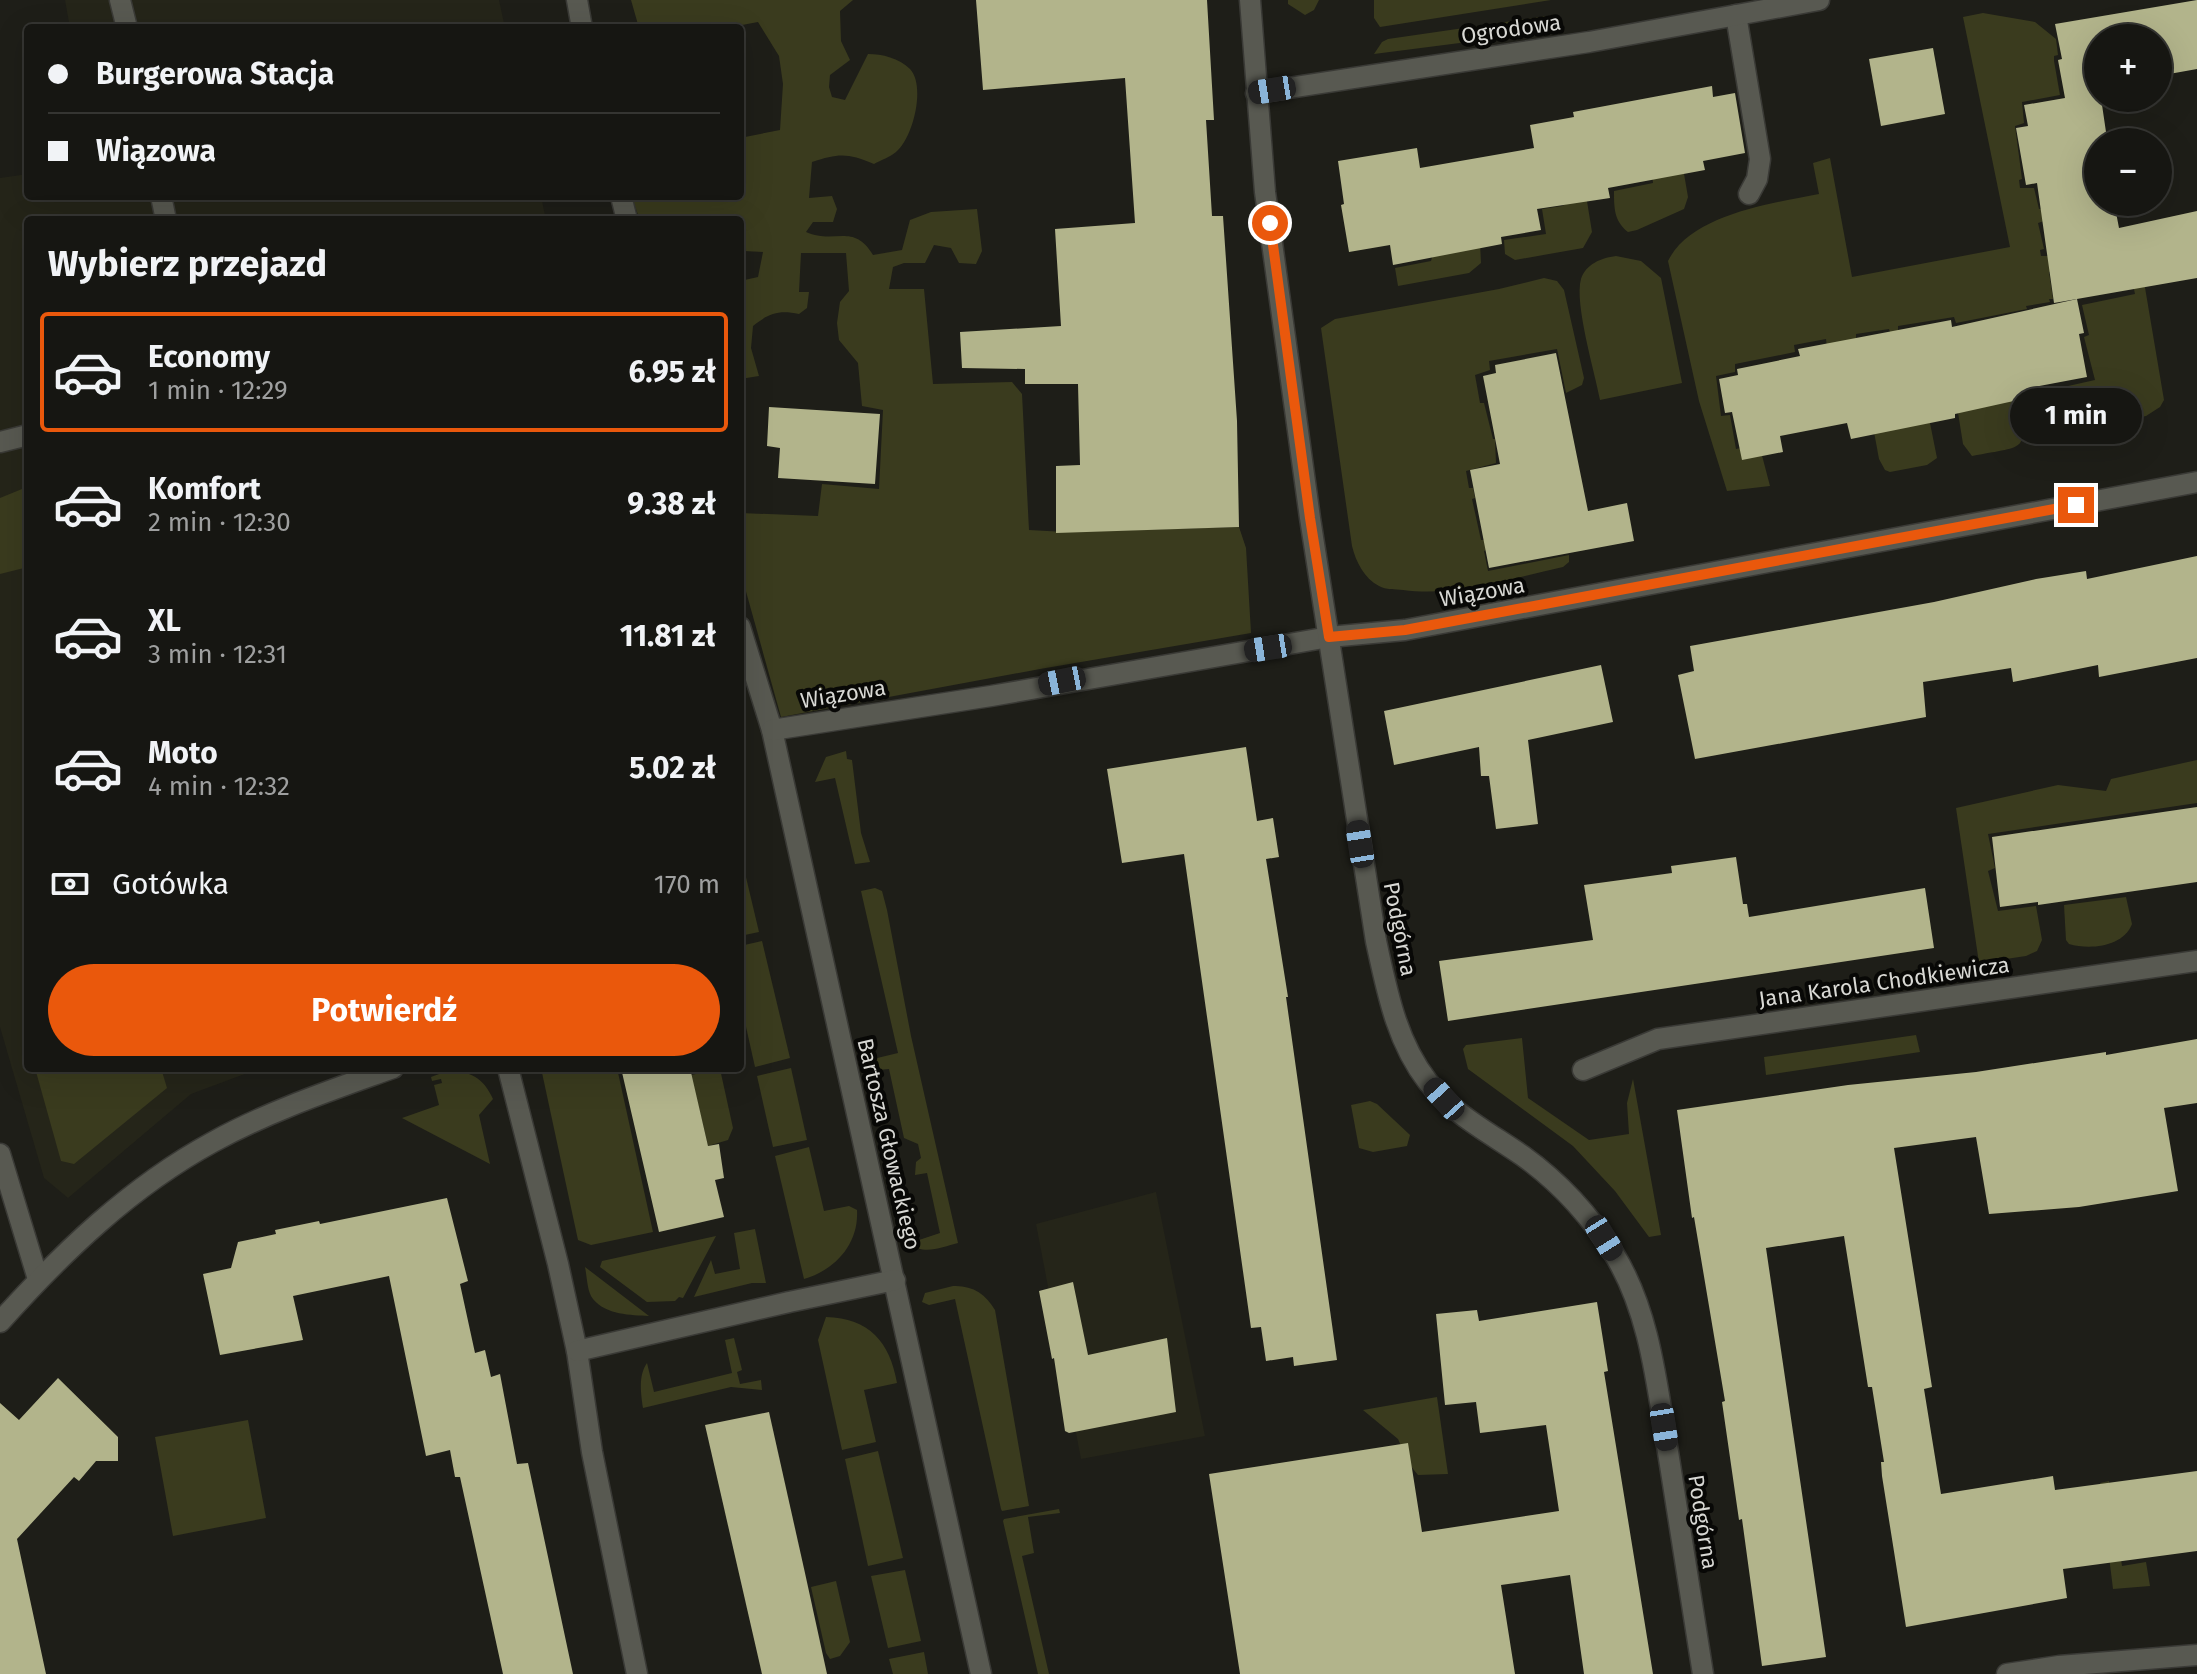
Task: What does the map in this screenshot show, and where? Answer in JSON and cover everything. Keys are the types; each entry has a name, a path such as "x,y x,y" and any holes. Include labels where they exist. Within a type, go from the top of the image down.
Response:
{"street":[{"path":"120,0 126,24"},
{"path":"577,0 581,24"},
{"name":"Podgórna","path":"1250,0 1265,192 1310,518 1376,941 1401,1035 1429,1084 1454,1110 1526,1158 1587,1216 1610,1248 1626,1278 1637,1304 1652,1358 1703,1674"},
{"name":"Ogrodowa","path":"1256,93 1589,42 1819,0"},
{"path":"1736,15 1760,159 1757,179 1749,194"},
{"path":"0,442 24,436"},
{"name":"Wiązowa","path":"772,730 991,696 1329,637 1392,632 2197,482"},
{"name":"Bartosza Głowackiego","path":"744,640 772,730 981,1674"},
{"name":"Jana Karola Chodkiewicza","path":"1583,1070 1658,1039 2197,961"},
{"path":"0,1322 38,1279 101,1220 145,1186 211,1143 287,1108 382,1072"},
{"path":"509,1072 577,1351 592,1452 637,1674"},
{"path":"0,1154 38,1279"},
{"path":"577,1351 895,1280"},
{"path":"2007,1674 2059,1666 2197,1655"}],"shaded area":[{"path":"65,0 499,0 504,24 69,24"},
{"path":"24,175 24,200 542,200 545,216 24,216 24,1072 250,1072 191,1094 68,1198 44,1178 0,1027 0,178"},
{"path":"1156,1192 1205,1436 1081,1459 1036,1224"}],"green space":[{"path":"631,0 853,0 840,11 841,41 850,60 830,75 832,97 845,100 868,54 879,55 896,59 910,69 917,87 915,112 902,145 894,154 874,164 843,156 812,162 809,198 832,196 837,209 833,222 813,222 806,232 858,239 873,255 902,250 910,220 931,212 977,209 982,251 976,264 959,263 951,248 934,245 925,263 904,263 893,267 889,289 924,289 933,384 1012,382 1022,394 1029,530 1065,532 1239,527 1246,548 1251,633 781,717 744,584 744,513 818,516 822,484 879,489 883,410 862,406 858,363 839,340 837,323 840,302 849,291 846,253 801,253 799,292 809,292 807,308 799,314 774,314 753,326 751,348 759,376 744,378 744,280 758,277 763,252 744,251 744,216 638,216 632,200 744,200 744,137 780,130 783,84 779,56 758,22 638,24"},
{"path":"1288,0 1319,0 1314,10 1305,15 1288,4"},
{"path":"1374,0 1551,0 1380,27 1374,18"},
{"path":"1983,13 2035,22 2056,39 2058,55 2054,56 2054,61 2060,95 2022,102 2024,123 2015,126 2022,179 2019,180 2020,188 2034,188 2039,209 2047,208 2050,219 2038,223 2044,249 2040,250 2041,256 2056,256 2059,270 2049,272 2053,299 2026,306 2027,309 1956,323 1954,317 1898,326 1898,334 1891,335 1889,329 1856,334 1856,342 1827,348 1826,339 1794,345 1795,352 1735,364 1735,372 1716,376 1721,416 1730,415 1736,449 1759,444 1770,486 1727,491 1699,401 1668,261 1679,245 1714,222 1757,207 1819,194 1813,163 1830,158 1852,277 2010,247 1963,17"},
{"path":"1547,16 1530,34 1374,54 1388,39"},
{"path":"1683,168 1688,197 1684,209 1637,230 1628,232 1623,228 1616,214 1614,191 1653,183 1652,173"},
{"path":"1586,195 1592,232 1583,248 1515,260 1505,254 1504,240 1546,234 1542,209 1562,206"},
{"path":"1480,243 1481,263 1469,273 1398,286 1395,268 1431,261 1433,254"},
{"path":"2139,252 2164,400 2160,407 2146,416 2074,431 2060,427 2045,413 2041,392 2095,380 2084,337 2089,335 2082,305 2135,294 2127,256"},
{"path":"1616,256 1641,261 1661,278 1682,383 1600,400 1580,304 1581,279 1590,266"},
{"path":"1544,278 1557,281 1564,290 1584,378 1582,385 1566,393 1557,349 1489,361 1490,370 1475,375 1480,403 1484,403 1495,439 1496,463 1466,471 1469,488 1473,488 1475,498 1472,499 1481,540 1485,540 1488,571 1569,555 1569,562 1563,567 1464,589 1423,591 1379,586 1361,569 1352,546 1321,328 1335,319"},
{"path":"2014,395 2022,427 2020,443 2005,450 1972,456 1963,444 1956,400"},
{"path":"1926,403 1937,458 1927,465 1890,472 1885,470 1879,459 1870,410"},
{"path":"22,489 24,568 0,574 0,498"},
{"path":"846,751 847,759 852,760 861,833 870,862 855,864 835,778 815,782 826,757"},
{"path":"2197,760 2197,803 1988,834 1995,868 1988,871 1998,911 2036,906 2042,940 2037,951 2026,956 1979,963 1956,808 2058,785 2106,791 2111,779"},
{"path":"744,869 759,932 744,935"},
{"path":"875,888 882,891 887,910 911,1036 958,1243 933,1249 921,1249 910,1243 940,1233 927,1173 915,1175 916,1162 921,1158 918,1144 904,1138 889,1069 878,1070 875,1082 872,1082 868,1063 898,1053 861,891"},
{"path":"2126,897 2132,924 2121,938 2105,945 2086,947 2069,944 2066,940 2064,905"},
{"path":"762,941 790,1058 755,1067 744,1018 744,945"},
{"path":"1916,1035 1920,1052 1766,1075 1764,1057"},
{"path":"1522,1038 1528,1098 1589,1140 1629,1134 1627,1103 1633,1079 1661,1235 1649,1237 1615,1191 1573,1146 1468,1069 1463,1049 1466,1045"},
{"path":"791,1068 807,1140 773,1147 757,1076"},
{"path":"36,1072 162,1072 167,1088 74,1164 61,1161"},
{"path":"444,1072 462,1072 485,1085 493,1099 479,1115 490,1164 402,1118 439,1105 434,1085 442,1083 441,1079 432,1081 431,1077"},
{"path":"542,1072 618,1072 653,1232 591,1245 578,1240"},
{"path":"721,1072 733,1128 728,1140 708,1146 691,1075"},
{"path":"1370,1101 1410,1135 1407,1146 1373,1152 1359,1148 1351,1105"},
{"path":"809,1147 824,1211 849,1206 857,1210 857,1222 843,1254 826,1269 804,1279 775,1156"},
{"path":"755,1229 766,1283 752,1283 694,1297 711,1260 715,1274 740,1269 734,1233"},
{"path":"716,1236 683,1298 675,1301 647,1302 600,1267 602,1261"},
{"path":"585,1267 649,1316 619,1313 598,1304 590,1292"},
{"path":"953,1286 978,1292 995,1310 1029,1506 1001,1509 955,1299 929,1305 922,1302 925,1293"},
{"path":"826,1317 841,1318 866,1328 883,1344 894,1368 897,1383 864,1390 876,1442 842,1450 818,1340"},
{"path":"734,1338 742,1370 737,1372 740,1384 761,1380 762,1390 731,1387 643,1408 641,1379 647,1363 654,1392 732,1373 725,1340"},
{"path":"1437,1397 1448,1474 1418,1475 1409,1464 1398,1439 1363,1410"},
{"path":"248,1420 266,1518 173,1536 155,1437"},
{"path":"878,1451 903,1558 868,1566 845,1459"},
{"path":"2109,1481 2122,1566 2146,1562 2150,1586 2113,1589 2100,1483"},
{"path":"1059,1509 1060,1513 1028,1517 1034,1553 1022,1556 1049,1674 1038,1674 1003,1521"},
{"path":"905,1570 921,1641 888,1648 871,1576"},
{"path":"836,1581 850,1642 840,1656 830,1659 811,1587"},
{"path":"924,1652 928,1674 893,1674 889,1659"}],"building":[{"path":"976,0 1207,0 1214,120 1206,120 1212,216 1223,216 1237,421 1239,527 1056,533 1056,466 1080,465 1078,384 1025,384 1025,369 962,368 960,332 1061,326 1055,229 1135,223 1125,78 983,90"},
{"path":"2197,0 2197,69 2172,73 2172,24 2084,24 2084,112 2103,112 2105,128 2084,128 2084,216 2117,216 2119,228 2197,211 2197,278 2054,303 2037,183 2026,185 2016,128 2028,126 2024,105 2065,98 2055,24"},
{"path":"1933,48 1945,114 1881,126 1869,59"},
{"path":"1712,86 1713,97 1735,93 1745,153 1703,161 1705,170 1608,188 1610,198 1537,209 1541,230 1501,237 1502,244 1393,265 1390,245 1349,252 1338,161 1417,148 1420,168 1534,148 1530,125 1574,117 1573,112"},
{"path":"2077,299 2084,333 2079,334 2087,377 2034,387 2036,396 1955,414 1955,418 1851,439 1847,423 1780,436 1783,452 1742,460 1732,412 1725,413 1719,379 1738,375 1737,369 1800,356 1798,349 1951,320 1952,327"},
{"path":"1556,353 1588,511 1627,503 1634,541 1489,568 1470,470 1500,464 1483,376 1496,373 1495,365"},
{"path":"769,407 880,414 875,484 778,478 780,448 767,446"},
{"path":"2197,556 2197,658 2099,677 2098,665 2013,682 2011,668 1923,682 1926,717 1695,759 1678,675 1694,671 1690,646 1934,602 2036,579 2086,571 2087,579"},
{"path":"1601,665 1613,722 1528,740 1538,824 1496,829 1489,776 1481,776 1479,747 1394,765 1384,711"},
{"path":"1246,747 1257,821 1273,818 1279,857 1266,859 1288,997 1337,1360 1294,1366 1293,1357 1266,1361 1261,1327 1251,1328 1184,854 1122,863 1107,769"},
{"path":"2197,807 2197,882 2038,905 2038,902 2000,907 1992,837"},
{"path":"1736,857 1743,904 1747,904 1749,917 1925,888 1934,948 1448,1021 1439,961 1593,940 1584,885 1672,873 1671,866"},
{"path":"2197,1039 2197,1103 2164,1108 2178,1191 2079,1207 1989,1214 1976,1137 1894,1148 1932,1387 1924,1389 1941,1494 2053,1476 2055,1490 2197,1471 2197,1551 2063,1569 2067,1598 1906,1627 1882,1476 1881,1462 1884,1462 1872,1387 1868,1387 1844,1236 1766,1248 1826,1657 1762,1666 1722,1402 1725,1401 1692,1218 1677,1110 1848,1085 1976,1072 2106,1052 2106,1055"},
{"path":"622,1072 691,1072 708,1146 719,1144 724,1178 715,1180 724,1217 659,1232"},
{"path":"447,1198 468,1281 460,1284 475,1353 485,1350 491,1377 500,1374 517,1464 528,1463 573,1674 503,1674 460,1477 455,1477 450,1450 426,1456 389,1276 293,1296 303,1340 220,1355 203,1274 231,1268 238,1242 276,1234 275,1230"},
{"path":"1073,1282 1088,1355 1167,1338 1176,1412 1069,1433 1065,1431 1054,1358 1039,1291"},
{"path":"1597,1302 1608,1371 1604,1372 1653,1674 1584,1674 1570,1575 1501,1585 1515,1674 1240,1674 1209,1474 1408,1443 1422,1532 1559,1511 1546,1425 1480,1433 1476,1402 1445,1405 1436,1314 1477,1310 1479,1321"},
{"path":"58,1378 118,1437 118,1461 96,1461 79,1481 74,1477 17,1539 46,1674 0,1674 0,1403 19,1420"},
{"path":"769,1412 827,1674 762,1674 705,1425"}],"route":[{"path":"1270,223 1329,637 1405,630 2076,505"}]}
